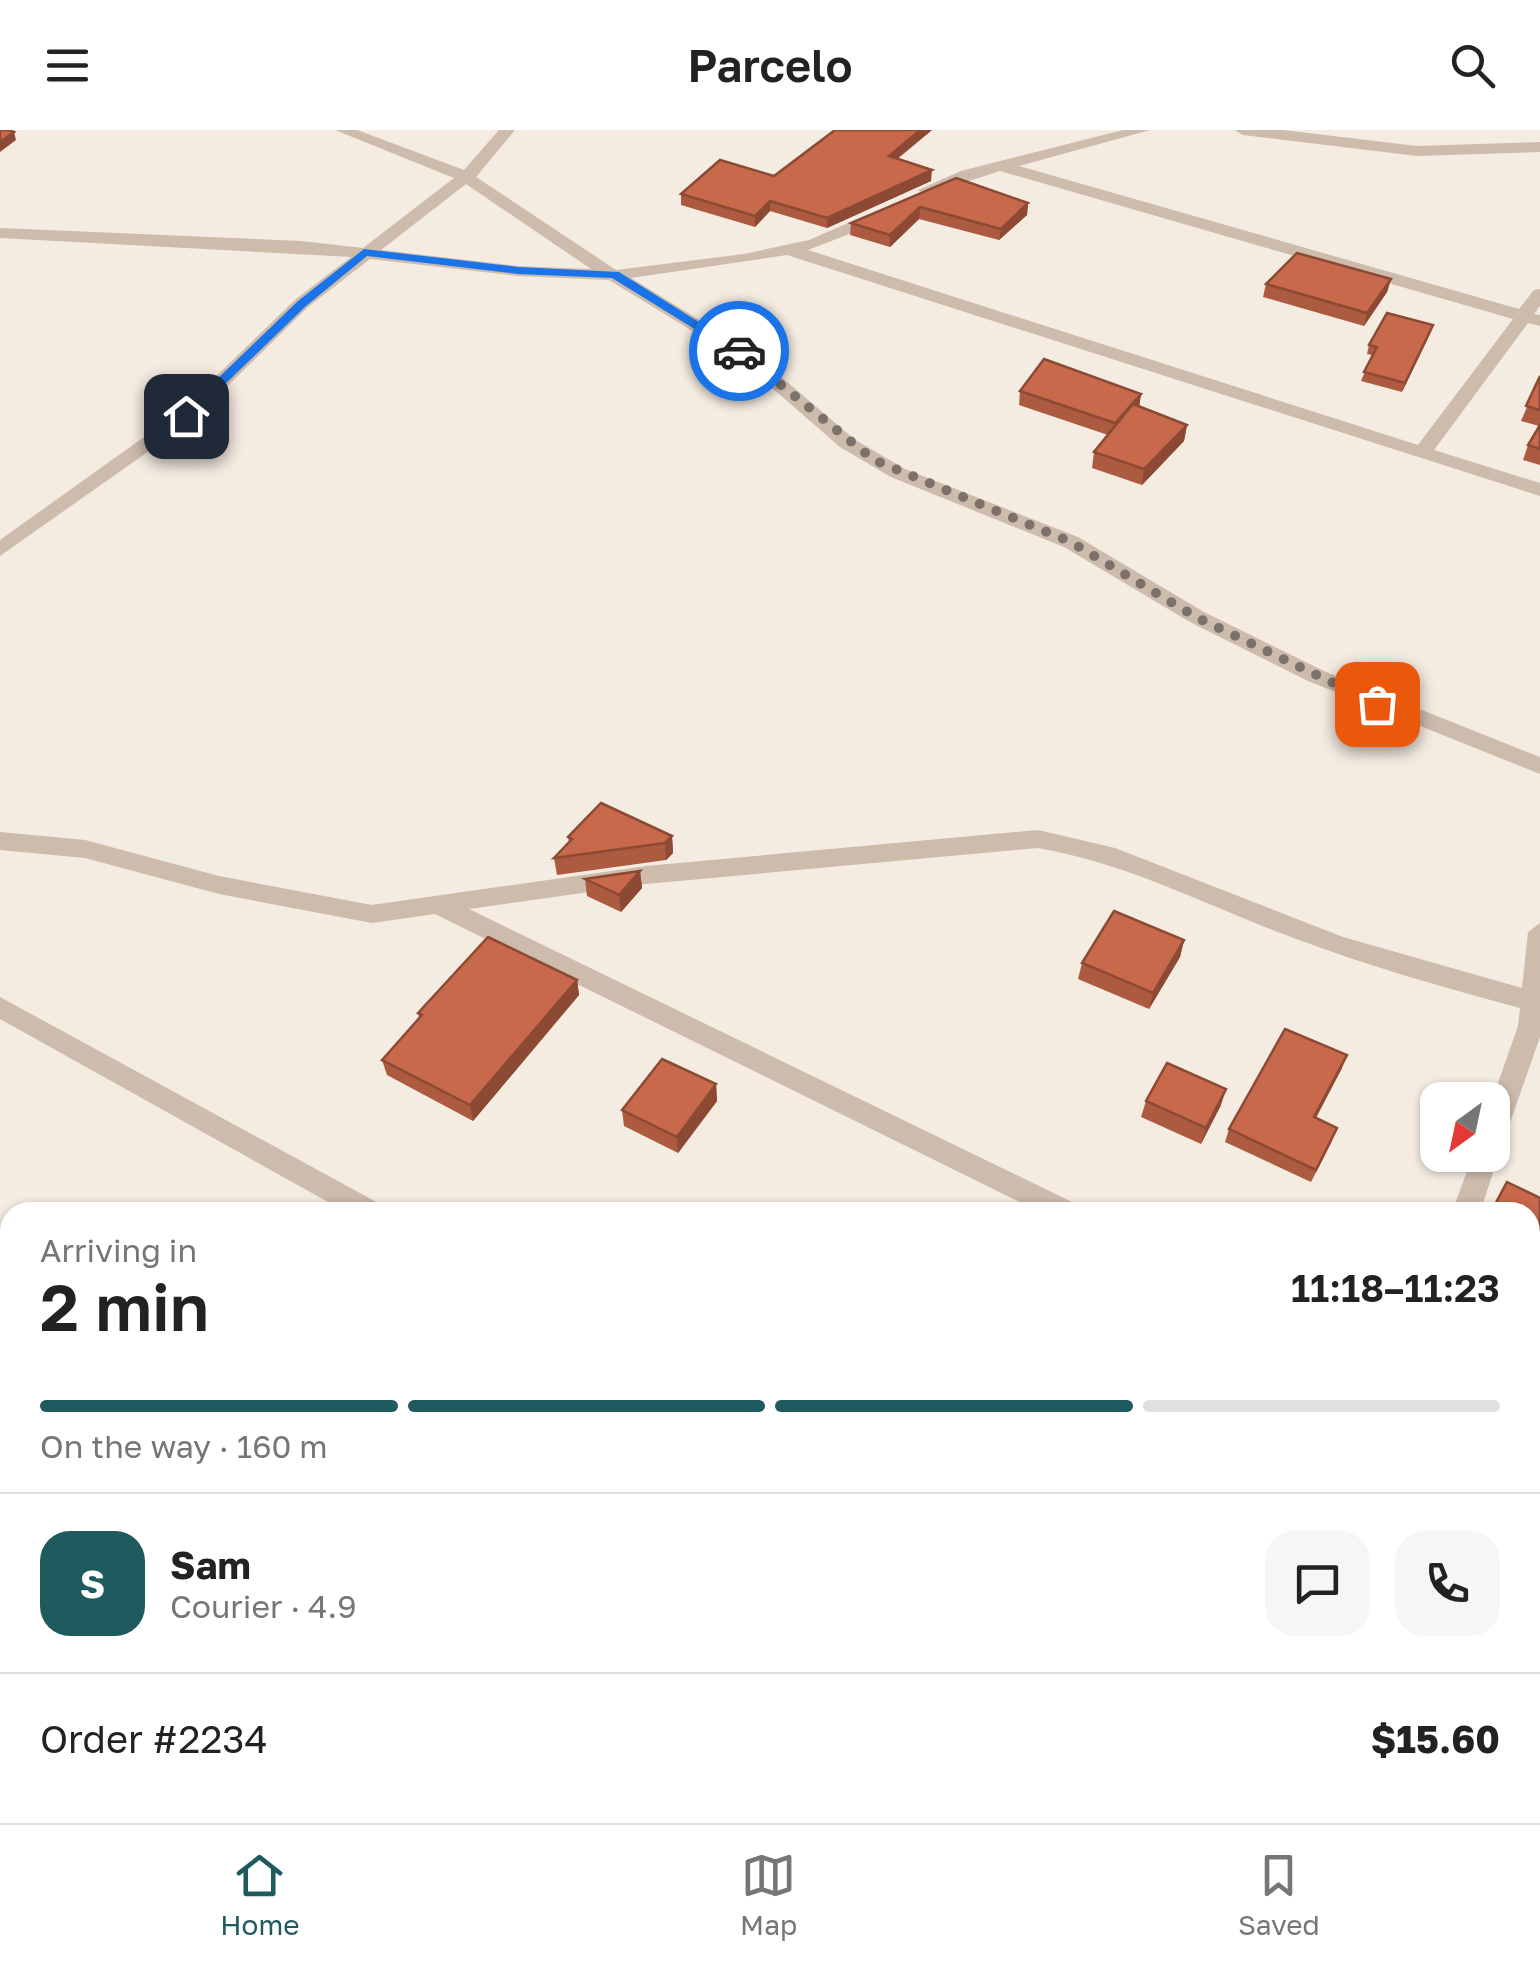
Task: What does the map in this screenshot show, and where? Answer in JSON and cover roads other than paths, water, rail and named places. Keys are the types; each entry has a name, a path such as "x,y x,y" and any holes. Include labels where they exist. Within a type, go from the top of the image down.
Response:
{"street":[{"path":"342,130 466,177 562,244 746,356 847,443 886,466 1091,552 1196,617 1316,676 1540,766"},
{"path":"0,550 186,416 302,303 466,177 507,130"},
{"path":"0,232 364,252 518,270 615,275 788,249 874,219 967,174 1142,130"},
{"path":"1243,130 1417,151 1540,148"},
{"path":"1005,167 1532,318"},
{"path":"788,249 1540,490"},
{"path":"1422,452 1532,318 1540,294"},
{"path":"0,840 86,849 339,911 372,914 646,874 1038,839 1068,842 1136,864 1360,952 1538,1002"},
{"path":"440,906 1046,1202"},
{"path":"1510,1084 1538,1002 1533,969 1540,932"},
{"path":"0,1007 352,1202"},
{"path":"1470,1202 1480,1172"}]}
